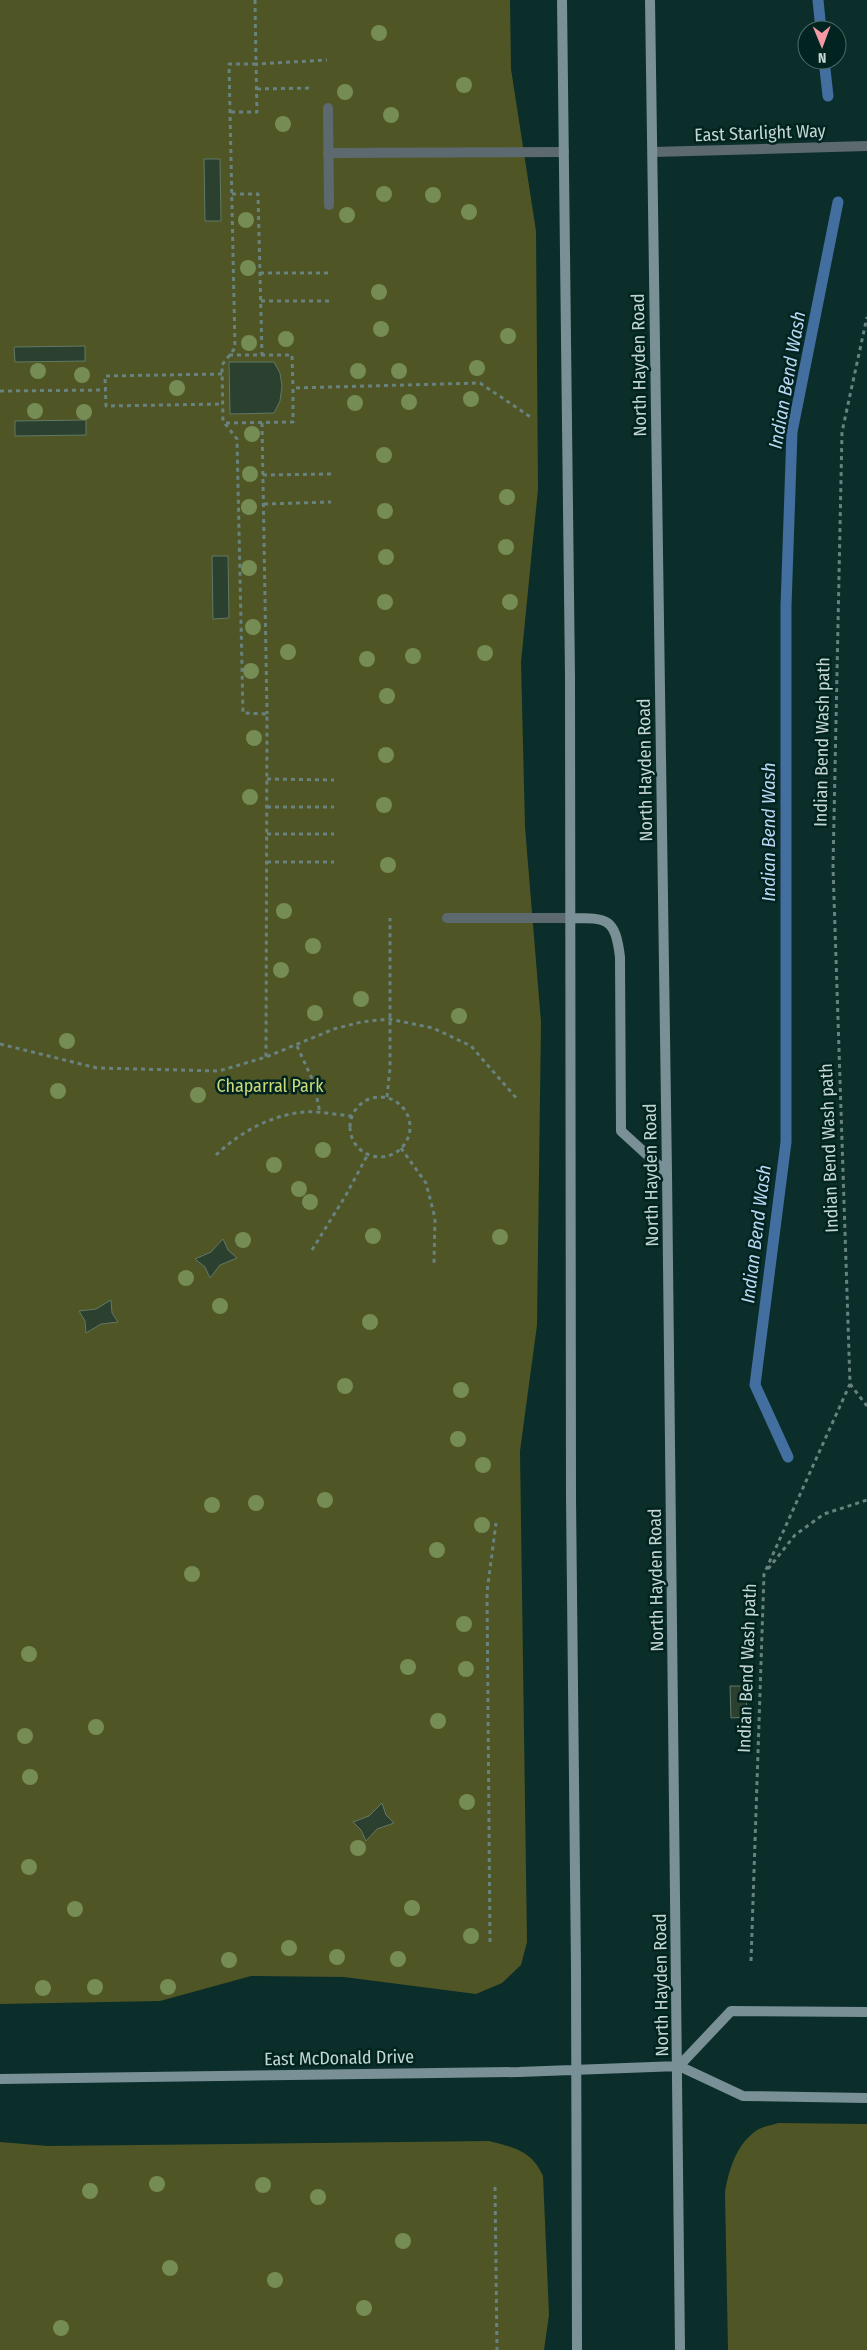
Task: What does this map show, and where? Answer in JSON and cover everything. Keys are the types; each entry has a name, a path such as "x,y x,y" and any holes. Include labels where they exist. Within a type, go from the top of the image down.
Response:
{"main road":[{"path":"562,0 571,918 571,1508 577,2350"},
{"name":"North Hayden Road","path":"650,0 667,1173 680,2350"},
{"path":"571,918 597,918 611,924 617,934 620,957 621,1131 667,1173"},
{"path":"678,2066 731,2011 867,2012"},
{"name":"East McDonald Drive","path":"0,2079 576,2070 678,2066 743,2096 867,2098"}],"street":[{"path":"328,108 329,205"},
{"name":"East Starlight Way","path":"653,152 867,146"},
{"path":"328,153 564,152"},
{"path":"447,918 571,918"}],"path":[{"path":"231,112 257,112 255,0"},
{"path":"267,714 243,714 238,439 223,421 222,365 235,348 229,64 327,60"},
{"path":"257,89 319,88"},
{"path":"232,194 258,194 262,355"},
{"path":"260,273 329,273"},
{"path":"261,301 329,301"},
{"name":"Indian Bend Wash path","path":"751,1961 764,1574 850,1384 833,866 842,432 867,317"},
{"path":"226,423 293,422 292,355 229,355"},
{"path":"222,374 105,376 106,406 223,404"},
{"path":"293,388 480,383 532,418"},
{"path":"0,391 106,390"},
{"path":"262,423 267,714 266,1057"},
{"path":"263,475 331,474"},
{"path":"264,504 331,502"},
{"path":"267,779 334,780"},
{"path":"267,807 334,807"},
{"path":"267,834 334,834"},
{"path":"267,862 334,862"},
{"path":"387,1098 390,1068 390,918"},
{"path":"0,1044 97,1068 219,1070 266,1057 334,1029 361,1022 389,1019 432,1028 471,1046 518,1100"},
{"path":"296,1046 314,1084 320,1113"},
{"path":"370,1098 387,1098 402,1107 407,1114 410,1132 407,1141 401,1148 385,1157 368,1154 360,1149 350,1134 352,1116 356,1108 370,1098"},
{"path":"216,1155 234,1138 264,1122 304,1112 352,1116"},
{"path":"401,1148 426,1183 435,1218 434,1262"},
{"path":"312,1250 368,1154"},
{"path":"850,1384 867,1406"},
{"path":"764,1574 795,1535 824,1514 867,1500"},
{"path":"490,1942 487,1592 496,1523"},
{"path":"495,2187 497,2350"}],"green space":[{"name":"Chaparral Park","path":"0,0 510,0 511,69 536,231 538,489 521,662 525,827 541,1022 537,1325 520,1451 527,1942 521,1965 502,1983 476,1994 344,1977 251,1976 160,2001 0,2004"},
{"path":"778,2123 867,2124 867,2350 728,2350 725,2192 735,2157 745,2141 759,2129"},
{"path":"489,2141 521,2151 533,2161 543,2176 549,2315 544,2350 0,2350 0,2142 48,2146"}],"building":[{"path":"204,159 220,159 221,221 205,221"},
{"path":"85,346 85,361 15,362 14,347"},
{"path":"229,362 274,362 280,373 282,386 280,401 274,413 230,414"},
{"path":"86,420 86,435 15,436 15,421"},
{"path":"212,556 228,556 229,618 213,619"},
{"path":"223,1239 228,1250 237,1258 220,1265 210,1278 205,1267 195,1259 211,1252"},
{"path":"111,1300 112,1313 118,1322 101,1324 86,1333 85,1321 79,1311 96,1309"},
{"path":"730,1686 746,1686 747,1717 731,1718"},
{"path":"382,1803 386,1815 394,1823 377,1829 366,1841 361,1830 353,1822 369,1816"}],"waterway":[{"name":"Indian Bend Wash","path":"818,0 820,20"},
{"name":"Indian Bend Wash","path":"825,70 828,96"},
{"name":"Indian Bend Wash","path":"788,1457 755,1385 786,1142 786,606 792,432 838,202"}]}
